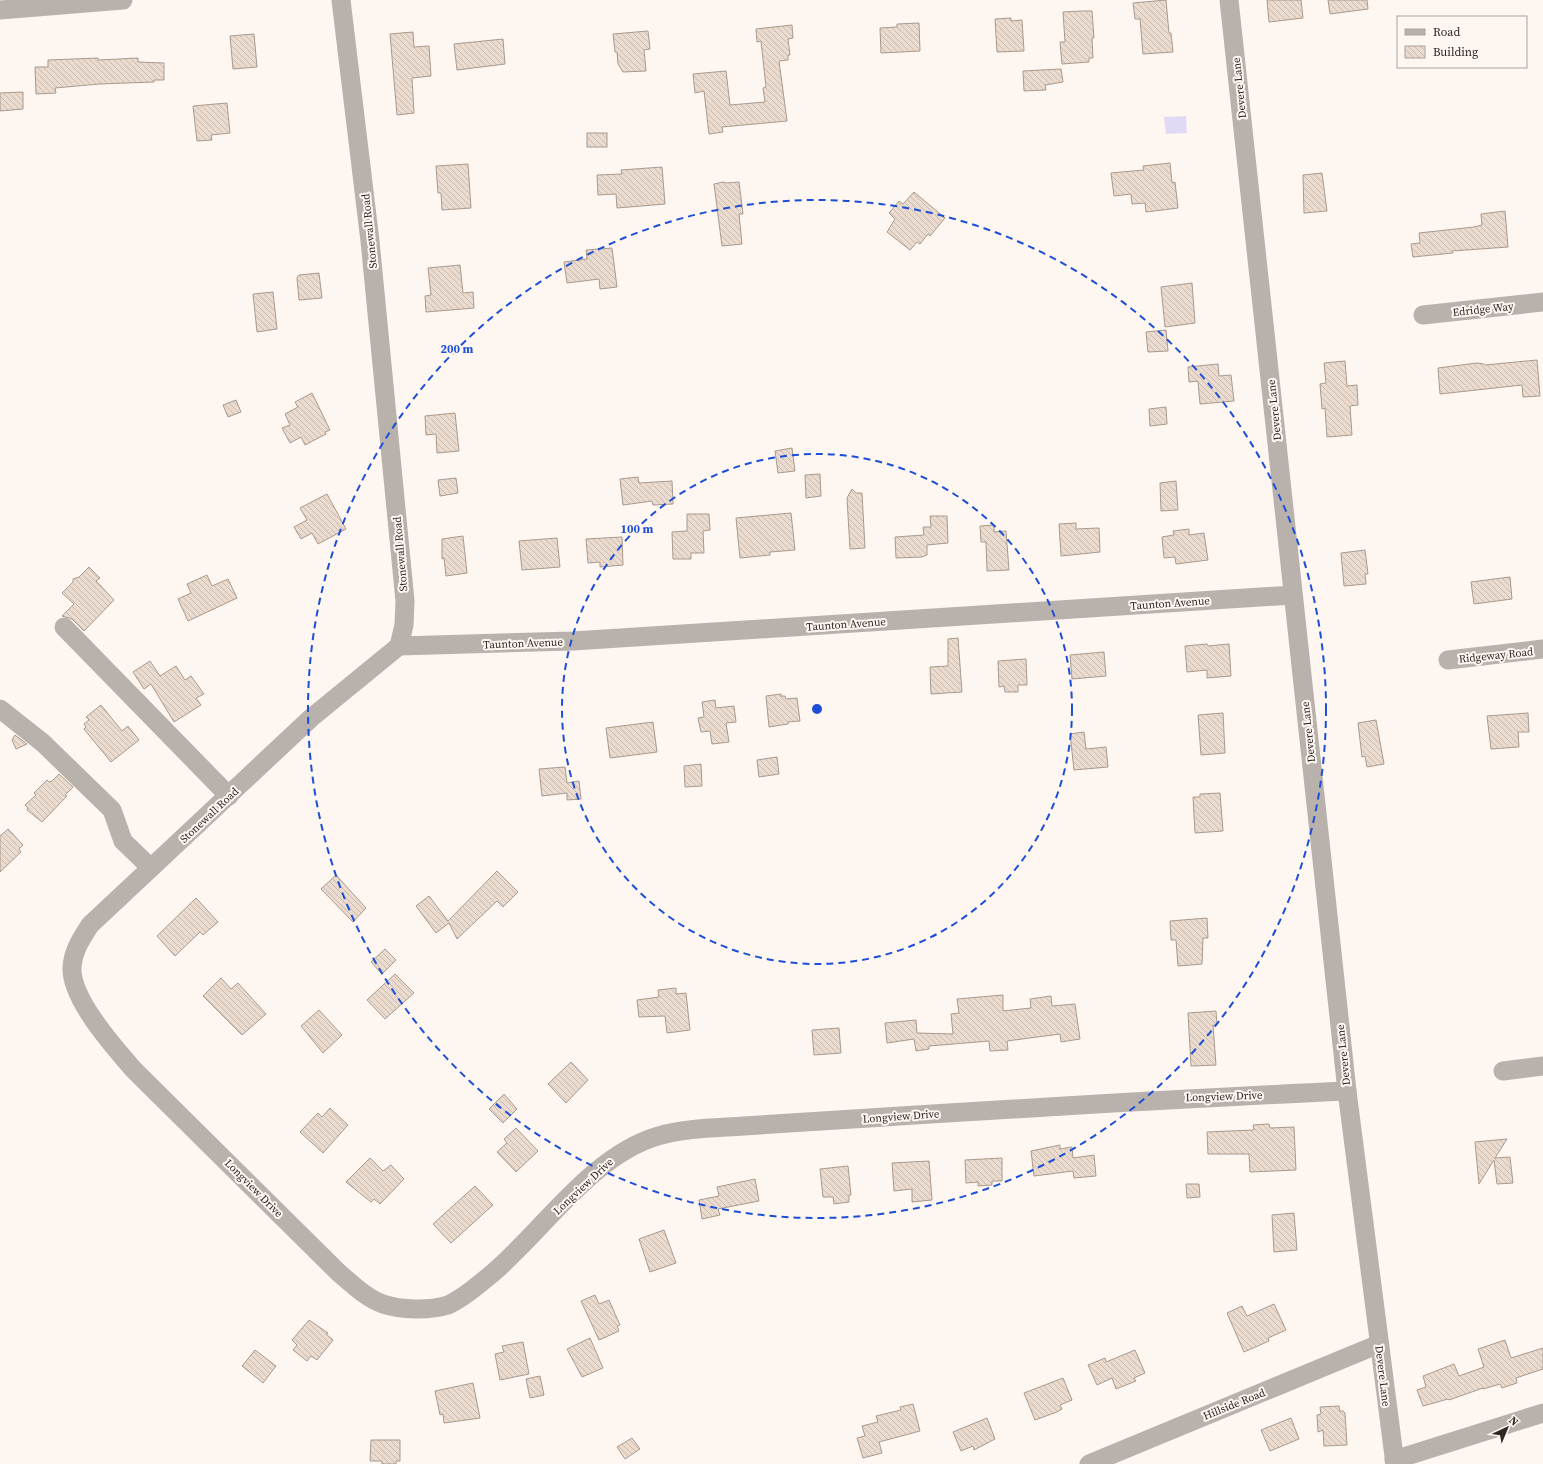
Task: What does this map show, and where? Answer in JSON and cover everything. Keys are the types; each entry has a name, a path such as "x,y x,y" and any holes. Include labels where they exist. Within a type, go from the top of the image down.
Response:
{"street":[{"path":"0,10 123,0"},
{"name":"Stonewall Road","path":"72,967 76,948 90,925 311,718 399,646 404,625 404,593 370,241 341,0"},
{"name":"Devere Lane","path":"1229,0 1347,1091 1394,1462"},
{"name":"Edridge Way","path":"1423,315 1543,302"},
{"name":"Taunton Avenue","path":"399,646 573,641 1293,596"},
{"path":"64,627 143,710 229,796"},
{"name":"Ridgeway Road","path":"1448,660 1543,649"},
{"path":"0,709 43,743 112,810 123,841 152,868"},
{"name":"Longview Drive","path":"72,967 75,986 88,1010 109,1041 134,1070 339,1273 360,1291 382,1304 403,1308 426,1308 448,1305 470,1292 505,1263 594,1172 618,1154 635,1144 657,1136 686,1130 1153,1099 1347,1091"},
{"path":"1503,1071 1543,1066"},
{"name":"Hillside Road","path":"1089,1464 1379,1344"},
{"path":"1394,1462 1543,1413"}],"shaded area":[{"path":"1186,116 1187,133 1166,134 1164,117"}],"building":[{"path":"1166,0 1169,33 1171,33 1173,52 1143,54 1140,19 1135,19 1133,3"},
{"path":"1267,0 1301,0 1303,18 1269,22"},
{"path":"1328,0 1367,0 1368,9 1330,14"},
{"path":"1092,11 1094,38 1092,38 1093,58 1089,58 1089,62 1062,64 1060,42 1065,42 1063,12"},
{"path":"1011,18 1011,21 1022,20 1024,51 997,52 995,19"},
{"path":"919,23 920,51 881,53 880,28 897,27 897,24"},
{"path":"792,25 793,38 788,39 790,55 788,55 788,60 779,61 787,121 722,127 723,132 709,134 704,91 695,93 693,74 726,71 730,105 765,102 763,88 766,87 761,41 757,42 756,29"},
{"path":"648,31 650,49 644,50 646,71 623,72 618,64 613,34"},
{"path":"413,32 414,47 429,46 431,76 412,78 414,113 397,115 390,34"},
{"path":"254,34 257,67 233,69 230,36"},
{"path":"503,39 505,64 457,70 454,44"},
{"path":"98,58 98,60 138,58 138,62 164,63 164,80 154,80 154,82 99,84 55,88 56,93 36,94 35,67 48,67 48,60"},
{"path":"1061,69 1063,82 1045,85 1046,90 1024,91 1023,71"},
{"path":"23,92 23,109 0,111 0,93"},
{"path":"227,103 230,133 211,135 212,140 197,141 193,106"},
{"path":"587,133 607,133 607,147 587,147"},
{"path":"1170,163 1172,183 1175,182 1178,208 1146,212 1145,203 1132,204 1131,194 1114,196 1111,173 1144,170 1143,166"},
{"path":"468,164 471,208 442,210 441,193 438,193 436,166"},
{"path":"662,167 665,204 617,208 616,194 598,195 597,175 622,174 621,170"},
{"path":"1322,173 1327,211 1304,213 1303,175"},
{"path":"723,182 739,182 743,214 739,214 742,244 722,246 714,184"},
{"path":"914,192 945,218 930,236 928,234 920,244 917,242 910,250 887,232 895,219 889,213 899,201 903,204"},
{"path":"1505,211 1508,247 1452,251 1453,253 1413,257 1411,244 1420,243 1419,233 1482,225 1481,214"},
{"path":"612,248 617,287 600,289 599,279 567,283 564,262 587,259 586,250"},
{"path":"460,265 463,293 473,292 474,308 426,312 425,296 431,295 428,268"},
{"path":"319,273 322,298 299,300 297,278 299,275"},
{"path":"1192,283 1195,323 1165,327 1161,287"},
{"path":"273,292 277,329 257,332 253,294"},
{"path":"1166,330 1168,351 1148,352 1146,332"},
{"path":"1537,360 1540,396 1523,397 1522,385 1440,394 1438,368 1477,363 1485,365"},
{"path":"1345,361 1347,386 1357,385 1358,405 1350,406 1352,435 1327,437 1325,408 1322,409 1320,384 1326,383 1324,363"},
{"path":"1218,364 1219,376 1231,375 1234,401 1200,404 1198,381 1189,382 1188,367"},
{"path":"312,393 330,430 325,432 326,434 305,445 301,437 290,443 282,428 290,425 285,414 298,407 295,402"},
{"path":"236,400 241,412 228,417 223,405"},
{"path":"1166,407 1167,424 1150,426 1149,409"},
{"path":"455,413 459,451 437,453 436,434 426,435 425,416"},
{"path":"792,448 795,471 778,473 775,451"},
{"path":"820,474 821,496 806,498 805,475"},
{"path":"638,477 639,483 672,481 673,504 653,505 652,501 623,505 620,479"},
{"path":"456,478 458,493 440,496 438,480"},
{"path":"1176,481 1178,510 1161,511 1160,483"},
{"path":"852,489 856,493 862,493 865,548 850,549 847,498"},
{"path":"327,494 346,529 318,544 312,533 301,539 294,527 307,520 300,508"},
{"path":"791,513 795,550 770,552 770,555 740,558 736,518"},
{"path":"687,514 709,514 710,530 703,531 704,553 691,553 691,559 673,559 672,532 687,531"},
{"path":"930,516 947,516 948,543 927,545 927,555 922,557 896,558 895,537 924,535 923,527 931,527"},
{"path":"1076,523 1076,529 1099,528 1100,552 1061,556 1059,524"},
{"path":"994,525 994,532 1006,531 1009,570 987,571 986,542 981,542 980,526"},
{"path":"1189,529 1189,535 1204,533 1208,560 1176,564 1175,557 1164,558 1162,537 1174,535 1173,531"},
{"path":"463,536 467,573 446,576 444,558 442,559 442,539"},
{"path":"622,537 623,565 600,567 600,562 588,563 586,539"},
{"path":"557,538 560,567 522,570 519,541"},
{"path":"1365,550 1368,574 1365,574 1366,584 1344,586 1341,553"},
{"path":"89,567 100,578 96,581 114,600 84,631 72,619 62,616 74,604 62,593 73,582 73,579 79,577"},
{"path":"207,575 212,586 228,579 237,598 188,621 178,599 191,593 187,584"},
{"path":"1510,577 1512,599 1474,604 1471,582"},
{"path":"958,638 962,692 931,694 930,667 948,666 948,639"},
{"path":"1207,644 1208,646 1229,644 1231,676 1207,678 1207,670 1187,672 1185,646"},
{"path":"1104,652 1106,676 1072,679 1070,655"},
{"path":"1026,659 1027,685 1018,685 1018,692 1005,692 1004,686 999,687 998,661"},
{"path":"150,661 160,676 176,666 185,680 191,676 204,694 196,698 201,705 174,722 151,684 144,689 133,672"},
{"path":"781,694 781,696 785,696 786,699 797,698 800,721 788,722 788,724 769,727 766,696"},
{"path":"715,700 716,708 734,706 736,722 726,723 729,742 712,744 710,731 701,732 698,718 704,717 702,702"},
{"path":"101,705 122,731 128,726 139,740 111,762 84,729 86,727 84,724 89,720 86,717"},
{"path":"1223,713 1225,753 1201,755 1198,715"},
{"path":"1528,713 1529,732 1518,732 1519,747 1491,749 1487,716"},
{"path":"1376,720 1384,764 1367,767 1365,756 1362,757 1358,723"},
{"path":"653,722 657,752 610,758 606,728"},
{"path":"1084,732 1086,749 1106,747 1108,767 1074,770 1070,734"},
{"path":"15,735 27,744 16,749 12,740"},
{"path":"777,757 779,774 759,777 757,760"},
{"path":"701,764 702,786 685,787 684,766"},
{"path":"565,767 567,783 579,781 581,799 567,800 567,793 542,796 539,769"},
{"path":"59,774 73,787 65,795 67,796 42,822 27,810 28,808 25,805 36,795 34,793 47,780 49,782 52,781"},
{"path":"1220,793 1223,831 1195,833 1193,797 1200,797 1200,794"},
{"path":"8,829 23,845 19,849 21,852 0,872 0,836"},
{"path":"497,871 518,892 503,907 497,901 457,939 449,923 436,933 416,906 429,896 448,921"},
{"path":"336,875 366,908 353,922 321,889"},
{"path":"196,898 218,922 203,935 200,932 175,956 157,936"},
{"path":"1207,918 1208,938 1203,938 1202,964 1178,966 1176,940 1171,940 1170,921"},
{"path":"385,949 396,960 382,974 371,962"},
{"path":"395,974 414,993 385,1019 367,1000"},
{"path":"221,978 231,989 238,983 266,1014 242,1035 203,996"},
{"path":"676,988 676,994 686,993 690,1030 667,1033 665,1016 639,1017 637,1000 659,997 658,990"},
{"path":"1003,995 1003,1011 1031,1008 1030,999 1051,996 1052,1006 1075,1004 1080,1039 1061,1042 1060,1034 1007,1041 1008,1050 990,1051 989,1041 929,1046 929,1049 916,1051 914,1039 887,1043 885,1023 916,1020 917,1033 953,1034 951,1014 959,1013 957,999"},
{"path":"319,1010 342,1035 323,1053 301,1026"},
{"path":"1216,1011 1217,1025 1213,1025 1216,1065 1191,1066 1188,1013"},
{"path":"839,1028 841,1053 814,1055 812,1030"},
{"path":"571,1062 588,1080 566,1103 548,1084"},
{"path":"504,1094 517,1109 503,1123 489,1109"},
{"path":"330,1108 348,1125 323,1153 300,1132 318,1113 322,1117"},
{"path":"1269,1124 1270,1128 1294,1127 1296,1170 1250,1172 1249,1154 1208,1154 1207,1132 1254,1130 1253,1125"},
{"path":"516,1128 538,1151 516,1172 497,1152 507,1143 504,1139"},
{"path":"1507,1139 1495,1158 1510,1157 1513,1183 1497,1184 1494,1160 1479,1184 1475,1142"},
{"path":"1060,1145 1060,1149 1072,1147 1073,1158 1094,1155 1096,1176 1074,1178 1073,1171 1034,1176 1031,1151"},
{"path":"370,1158 383,1171 391,1165 404,1179 380,1204 374,1199 371,1202 346,1182"},
{"path":"1002,1158 1002,1181 992,1181 992,1185 978,1186 978,1182 966,1183 965,1160"},
{"path":"929,1161 932,1200 912,1202 912,1189 894,1191 892,1163"},
{"path":"848,1166 851,1195 849,1195 849,1202 834,1204 833,1197 823,1197 820,1169"},
{"path":"755,1179 759,1201 718,1209 720,1215 702,1219 699,1200 719,1196 717,1187"},
{"path":"1186,1184 1199,1184 1200,1197 1187,1198"},
{"path":"475,1186 493,1205 451,1243 433,1224"},
{"path":"1294,1213 1297,1250 1274,1252 1272,1215"},
{"path":"664,1230 676,1263 650,1272 639,1239"},
{"path":"595,1295 599,1304 609,1300 620,1325 617,1326 619,1331 599,1340 581,1301"},
{"path":"1274,1304 1286,1330 1268,1338 1269,1341 1244,1352 1227,1313 1242,1306 1247,1316"},
{"path":"309,1320 328,1333 326,1334 333,1340 317,1360 311,1356 307,1361 293,1350 297,1345 292,1340"},
{"path":"590,1338 603,1368 582,1377 567,1349"},
{"path":"1505,1340 1511,1358 1543,1348 1543,1369 1516,1378 1517,1383 1502,1388 1500,1384 1483,1388 1449,1400 1423,1406 1417,1390 1426,1387 1423,1376 1454,1364 1459,1376 1484,1367 1478,1349"},
{"path":"523,1342 529,1374 500,1380 495,1354 504,1352 502,1346"},
{"path":"255,1350 276,1366 263,1383 242,1366"},
{"path":"1135,1350 1145,1373 1134,1378 1136,1381 1116,1389 1112,1378 1097,1385 1088,1365 1105,1358 1106,1362"},
{"path":"540,1376 544,1395 530,1398 526,1379"},
{"path":"1063,1378 1072,1400 1060,1405 1062,1409 1057,1412 1035,1420 1024,1393"},
{"path":"473,1383 480,1418 444,1423 443,1414 440,1415 435,1391"},
{"path":"913,1404 920,1431 879,1442 882,1453 863,1458 857,1438 865,1436 862,1426 878,1422 876,1416 901,1410 900,1407"},
{"path":"1339,1406 1340,1411 1345,1413 1347,1445 1324,1446 1323,1430 1318,1432 1317,1415 1321,1414 1320,1407"},
{"path":"987,1418 995,1439 974,1450 973,1446 961,1451 953,1432"},
{"path":"1291,1418 1299,1439 1270,1451 1261,1430"},
{"path":"632,1438 640,1449 625,1459 617,1447"},
{"path":"371,1440 400,1440 400,1461 396,1461 396,1464 382,1464 382,1461 370,1461"}]}
